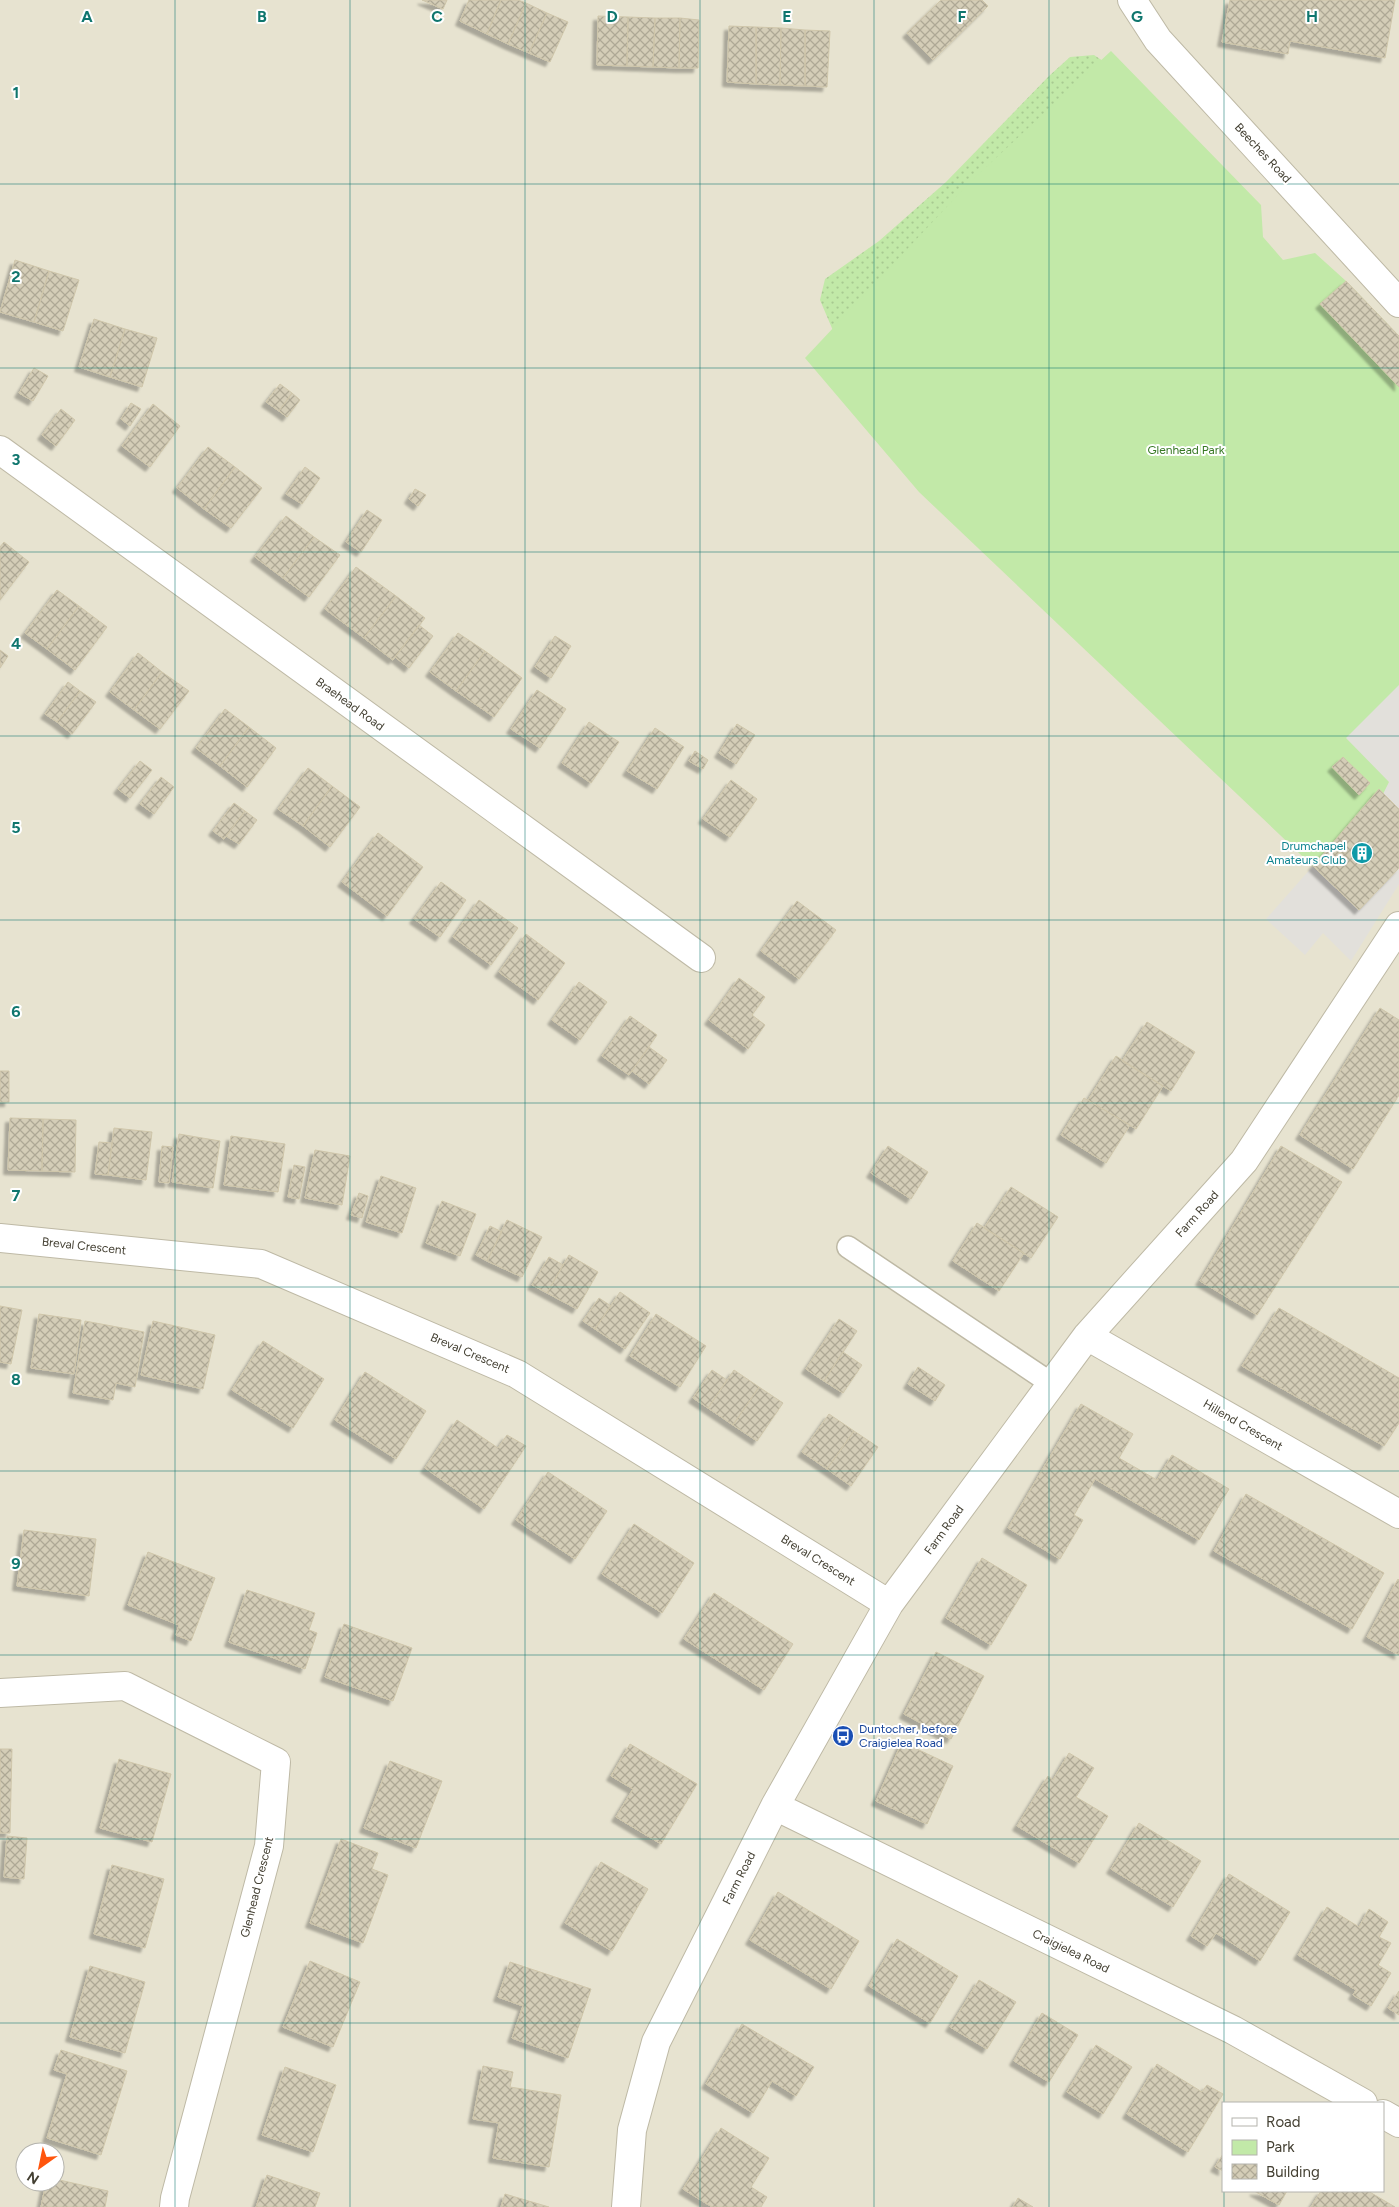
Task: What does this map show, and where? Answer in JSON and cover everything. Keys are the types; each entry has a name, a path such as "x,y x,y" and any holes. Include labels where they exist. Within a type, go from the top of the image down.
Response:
{"street":[{"name":"Beeches Road","path":"1132,0 1158,40 1399,303"},
{"name":"Braehead Road","path":"0,450 701,958"},
{"name":"Farm Road","path":"626,2207 632,2130 656,2042 776,1806 889,1604 1087,1336 1244,1160 1399,926"},
{"name":"Breval Crescent","path":"0,1238 261,1264 517,1374 889,1604"},
{"name":"Hillend Crescent","path":"1087,1336 1399,1514"},
{"name":"Glenhead Crescent","path":"0,1693 125,1686 276,1762 269,1846 174,2207"},
{"name":"Craigielea Road","path":"776,1806 1233,2030 1361,2102"},
{"path":"1384,2115 1399,2123"}],"lane":[{"path":"848,1247 1052,1384"}],"shaded area":[{"path":"0,0 1399,0 1399,2207 0,2207"},
{"path":"1399,685 1399,809 1383,794 1389,782 1346,738"},
{"path":"1313,866 1359,909 1399,868 1399,884 1351,961 1323,933 1305,955 1266,919"}],"green space":[{"name":"Glenhead Park","path":"1111,51 1261,205 1263,237 1283,260 1315,253 1346,281 1399,336 1399,868 1359,910 919,492 805,358 970,182"},
{"path":"1094,55 1109,65 834,333 820,300 825,279 879,241 946,182 1049,76 1070,57"}],"building":[{"path":"422,0 447,0 443,9"},
{"path":"469,0 501,0 487,34 460,21"},
{"path":"501,0 518,0 526,3 508,44 487,34"},
{"path":"941,0 982,0 988,6 933,60 907,33"},
{"path":"1230,0 1395,0 1385,58 1290,41 1288,54 1222,42"},
{"path":"526,3 547,13 529,53 508,44"},
{"path":"547,13 568,22 550,62 529,53"},
{"path":"598,16 628,17 627,66 597,65"},
{"path":"628,17 655,18 653,67 627,66"},
{"path":"655,18 680,18 679,68 653,67"},
{"path":"680,18 699,20 698,68 679,68"},
{"path":"729,26 756,27 756,84 727,82"},
{"path":"756,27 781,28 780,85 756,84"},
{"path":"781,28 805,30 805,86 780,85"},
{"path":"805,30 830,31 827,87 805,86"},
{"path":"15,260 49,271 34,322 0,312"},
{"path":"49,271 79,280 63,331 34,322"},
{"path":"1346,281 1399,336 1399,387 1320,304"},
{"path":"94,319 125,329 110,377 79,367"},
{"path":"125,329 157,338 142,387 110,377"},
{"path":"34,368 48,376 33,401 19,393"},
{"path":"280,384 292,393 279,411 266,402"},
{"path":"292,393 300,400 287,417 279,411"},
{"path":"131,403 141,409 130,426 121,419"},
{"path":"153,404 180,426 150,467 122,446"},
{"path":"61,409 75,420 56,446 42,435"},
{"path":"208,447 235,467 204,509 177,488"},
{"path":"235,467 262,488 231,528 204,509"},
{"path":"305,467 320,478 302,504 286,494"},
{"path":"415,489 426,495 418,506 409,499"},
{"path":"367,510 382,520 361,552 346,542"},
{"path":"286,516 314,537 283,578 255,557"},
{"path":"314,537 340,555 309,597 283,578"},
{"path":"4,542 29,562 0,600 0,547"},
{"path":"356,567 396,596 364,638 325,609"},
{"path":"57,590 79,606 47,649 25,633"},
{"path":"396,596 425,618 393,660 364,638"},
{"path":"79,606 107,627 75,670 47,649"},
{"path":"419,625 433,636 409,668 395,657"},
{"path":"458,633 485,651 456,691 430,672"},
{"path":"555,636 571,646 551,678 535,667"},
{"path":"0,650 8,656 0,668"},
{"path":"485,651 522,678 494,717 456,691"},
{"path":"138,653 162,672 134,710 110,692"},
{"path":"162,672 189,691 160,729 134,710"},
{"path":"68,682 80,691 57,722 45,714"},
{"path":"537,690 566,709 540,748 511,729"},
{"path":"80,691 96,702 72,734 57,722"},
{"path":"225,709 249,727 220,766 196,748"},
{"path":"589,722 619,742 591,783 562,763"},
{"path":"737,724 755,735 736,764 719,753"},
{"path":"249,727 276,748 247,787 220,766"},
{"path":"655,728 684,747 657,789 627,771"},
{"path":"695,751 708,760 703,769 689,761"},
{"path":"1343,757 1370,783 1359,795 1332,767"},
{"path":"140,761 152,770 130,798 118,789"},
{"path":"308,768 332,786 303,826 278,809"},
{"path":"161,777 174,787 154,814 140,804"},
{"path":"731,780 757,799 730,837 703,819"},
{"path":"332,786 360,807 330,847 303,826"},
{"name":"Drumchapel Amateurs Club","path":"1379,789 1399,809 1399,868 1359,910 1313,866"},
{"path":"234,803 245,811 224,839 213,831"},
{"path":"245,811 257,820 239,844 226,836"},
{"path":"378,833 423,867 387,916 342,882"},
{"path":"441,882 466,900 440,937 414,919"},
{"path":"479,900 518,928 491,965 453,937"},
{"path":"797,901 836,930 799,979 761,951"},
{"path":"526,934 565,963 538,1000 499,972"},
{"path":"739,978 765,997 752,1015 765,1025 748,1049 709,1020"},
{"path":"579,982 607,1002 580,1040 552,1020"},
{"path":"1380,1008 1399,1020 1399,1095 1353,1169 1300,1135"},
{"path":"630,1016 657,1035 629,1075 602,1056"},
{"path":"1147,1022 1195,1052 1171,1091 1122,1061"},
{"path":"649,1047 667,1060 649,1084 632,1071"},
{"path":"1116,1056 1163,1086 1136,1129 1088,1100"},
{"path":"0,1071 9,1071 9,1102 0,1102"},
{"path":"1084,1098 1130,1125 1106,1163 1061,1135"},
{"path":"10,1118 43,1119 42,1171 8,1170"},
{"path":"43,1119 76,1120 75,1172 42,1171"},
{"path":"114,1128 152,1132 146,1180 108,1175"},
{"path":"179,1134 220,1141 213,1188 172,1182"},
{"path":"231,1136 285,1144 278,1192 224,1185"},
{"path":"99,1142 112,1143 108,1175 95,1174"},
{"path":"162,1146 173,1147 169,1183 159,1182"},
{"path":"888,1146 928,1172 911,1199 871,1173"},
{"path":"1281,1146 1342,1182 1257,1315 1200,1281"},
{"path":"315,1150 350,1156 342,1205 305,1198"},
{"path":"294,1165 305,1167 299,1199 288,1197"},
{"path":"381,1176 416,1188 402,1233 366,1222"},
{"path":"1011,1187 1058,1217 1031,1258 984,1228"},
{"path":"359,1193 368,1196 362,1218 351,1215"},
{"path":"442,1201 476,1214 460,1256 426,1243"},
{"path":"507,1220 542,1237 522,1277 487,1261"},
{"path":"977,1223 1024,1253 999,1291 953,1261"},
{"path":"490,1226 502,1232 487,1261 476,1255"},
{"path":"569,1255 598,1272 577,1309 547,1293"},
{"path":"549,1257 563,1265 547,1293 532,1285"},
{"path":"620,1292 650,1313 625,1349 595,1329"},
{"path":"599,1298 611,1306 595,1329 583,1321"},
{"path":"0,1306 22,1310 11,1364 0,1362"},
{"path":"1279,1308 1399,1378 1399,1423 1384,1446 1242,1366"},
{"path":"39,1314 81,1320 74,1374 31,1368"},
{"path":"656,1314 706,1346 680,1387 630,1356"},
{"path":"839,1319 857,1331 824,1381 806,1369"},
{"path":"85,1321 144,1332 135,1387 116,1383 113,1400 73,1393"},
{"path":"153,1321 215,1335 203,1389 141,1375"},
{"path":"263,1341 324,1379 293,1428 232,1390"},
{"path":"843,1352 862,1365 843,1393 824,1381"},
{"path":"918,1367 945,1385 935,1401 908,1384"},
{"path":"712,1370 727,1380 708,1408 693,1398"},
{"path":"734,1370 759,1387 733,1425 708,1408"},
{"path":"365,1372 426,1411 396,1459 335,1420"},
{"path":"759,1387 783,1403 757,1441 733,1425"},
{"path":"1081,1404 1133,1434 1119,1458 1157,1480 1172,1455 1229,1489 1199,1540 1095,1479 1074,1515 1083,1520 1060,1559 1008,1528"},
{"path":"829,1414 854,1431 827,1469 802,1452"},
{"path":"457,1420 498,1448 507,1435 526,1446 484,1509 425,1468"},
{"path":"854,1431 878,1447 851,1486 827,1469"},
{"path":"548,1472 607,1511 575,1559 516,1520"},
{"path":"1246,1494 1384,1573 1352,1629 1214,1551"},
{"path":"634,1524 694,1563 662,1613 602,1574"},
{"path":"24,1530 96,1539 89,1596 17,1586"},
{"path":"148,1552 215,1578 191,1641 176,1635 179,1625 128,1605"},
{"path":"982,1558 1027,1585 991,1645 946,1618"},
{"path":"1399,1580 1399,1655 1367,1637"},
{"path":"247,1590 315,1613 309,1630 317,1633 305,1669 229,1642"},
{"path":"714,1593 793,1644 764,1690 684,1639"},
{"path":"344,1624 412,1648 393,1701 325,1677"},
{"path":"936,1652 984,1676 951,1739 904,1714"},
{"path":"902,1742 953,1766 927,1824 876,1801"},
{"path":"630,1744 697,1784 661,1844 616,1817 633,1789 611,1776"},
{"path":"0,1749 12,1749 10,1833 0,1833"},
{"path":"1069,1753 1094,1768 1076,1797 1108,1816 1079,1863 1017,1826 1048,1776 1053,1780"},
{"path":"119,1759 171,1774 152,1842 100,1828"},
{"path":"390,1761 442,1781 416,1848 364,1828"},
{"path":"1139,1823 1201,1861 1173,1907 1111,1869"},
{"path":"7,1836 27,1838 24,1879 4,1877"},
{"path":"341,1839 378,1853 372,1869 388,1875 363,1943 310,1923"},
{"path":"601,1862 648,1889 612,1951 565,1923"},
{"path":"112,1865 164,1879 145,1948 94,1934"},
{"path":"1229,1874 1290,1912 1260,1961 1216,1933 1207,1946 1191,1936"},
{"path":"778,1892 859,1941 831,1989 750,1940"},
{"path":"1327,1907 1359,1927 1369,1909 1388,1922 1379,1937 1391,1943 1378,1965 1391,1973 1371,2006 1353,1995 1356,1990 1298,1955"},
{"path":"897,1939 958,1976 930,2023 869,1986"},
{"path":"310,1961 360,1982 333,2047 283,2027"},
{"path":"510,1962 591,1989 568,2058 512,2038 523,2006 498,1997"},
{"path":"90,1966 145,1982 125,2053 70,2037"},
{"path":"979,1980 1016,2002 987,2049 950,2027"},
{"path":"1399,1991 1399,2015 1388,2008"},
{"path":"1042,2013 1078,2035 1049,2082 1014,2061"},
{"path":"742,2024 814,2067 796,2096 772,2081 753,2113 706,2084"},
{"path":"1096,2045 1132,2067 1103,2114 1067,2092"},
{"path":"61,2050 127,2071 101,2155 65,2144 65,2142 47,2138 67,2074 54,2070"},
{"path":"1157,2064 1202,2092 1207,2085 1223,2094 1188,2152 1127,2114"},
{"path":"483,2066 513,2072 510,2087 561,2095 549,2167 493,2158 499,2123 473,2119"},
{"path":"285,2067 336,2085 313,2152 262,2135"},
{"path":"721,2128 769,2158 751,2187 767,2197 761,2207 712,2207 683,2189"},
{"path":"1222,2156 1222,2170 1215,2167"},
{"path":"267,2175 320,2193 315,2207 256,2207"},
{"path":"65,2181 108,2191 105,2207 41,2207 44,2192 65,2192"},
{"path":"1256,2192 1286,2192 1279,2205"},
{"path":"1320,2192 1370,2192 1395,2207 1311,2207"},
{"path":"505,2194 549,2207 501,2207"},
{"path":"1018,2198 1033,2207 1013,2207"}],"place":[{"name":"Drumchapel Amateurs Club","path":"1362,853"},
{"name":"Duntocher, before Craigielea Road","path":"843,1736"}]}
